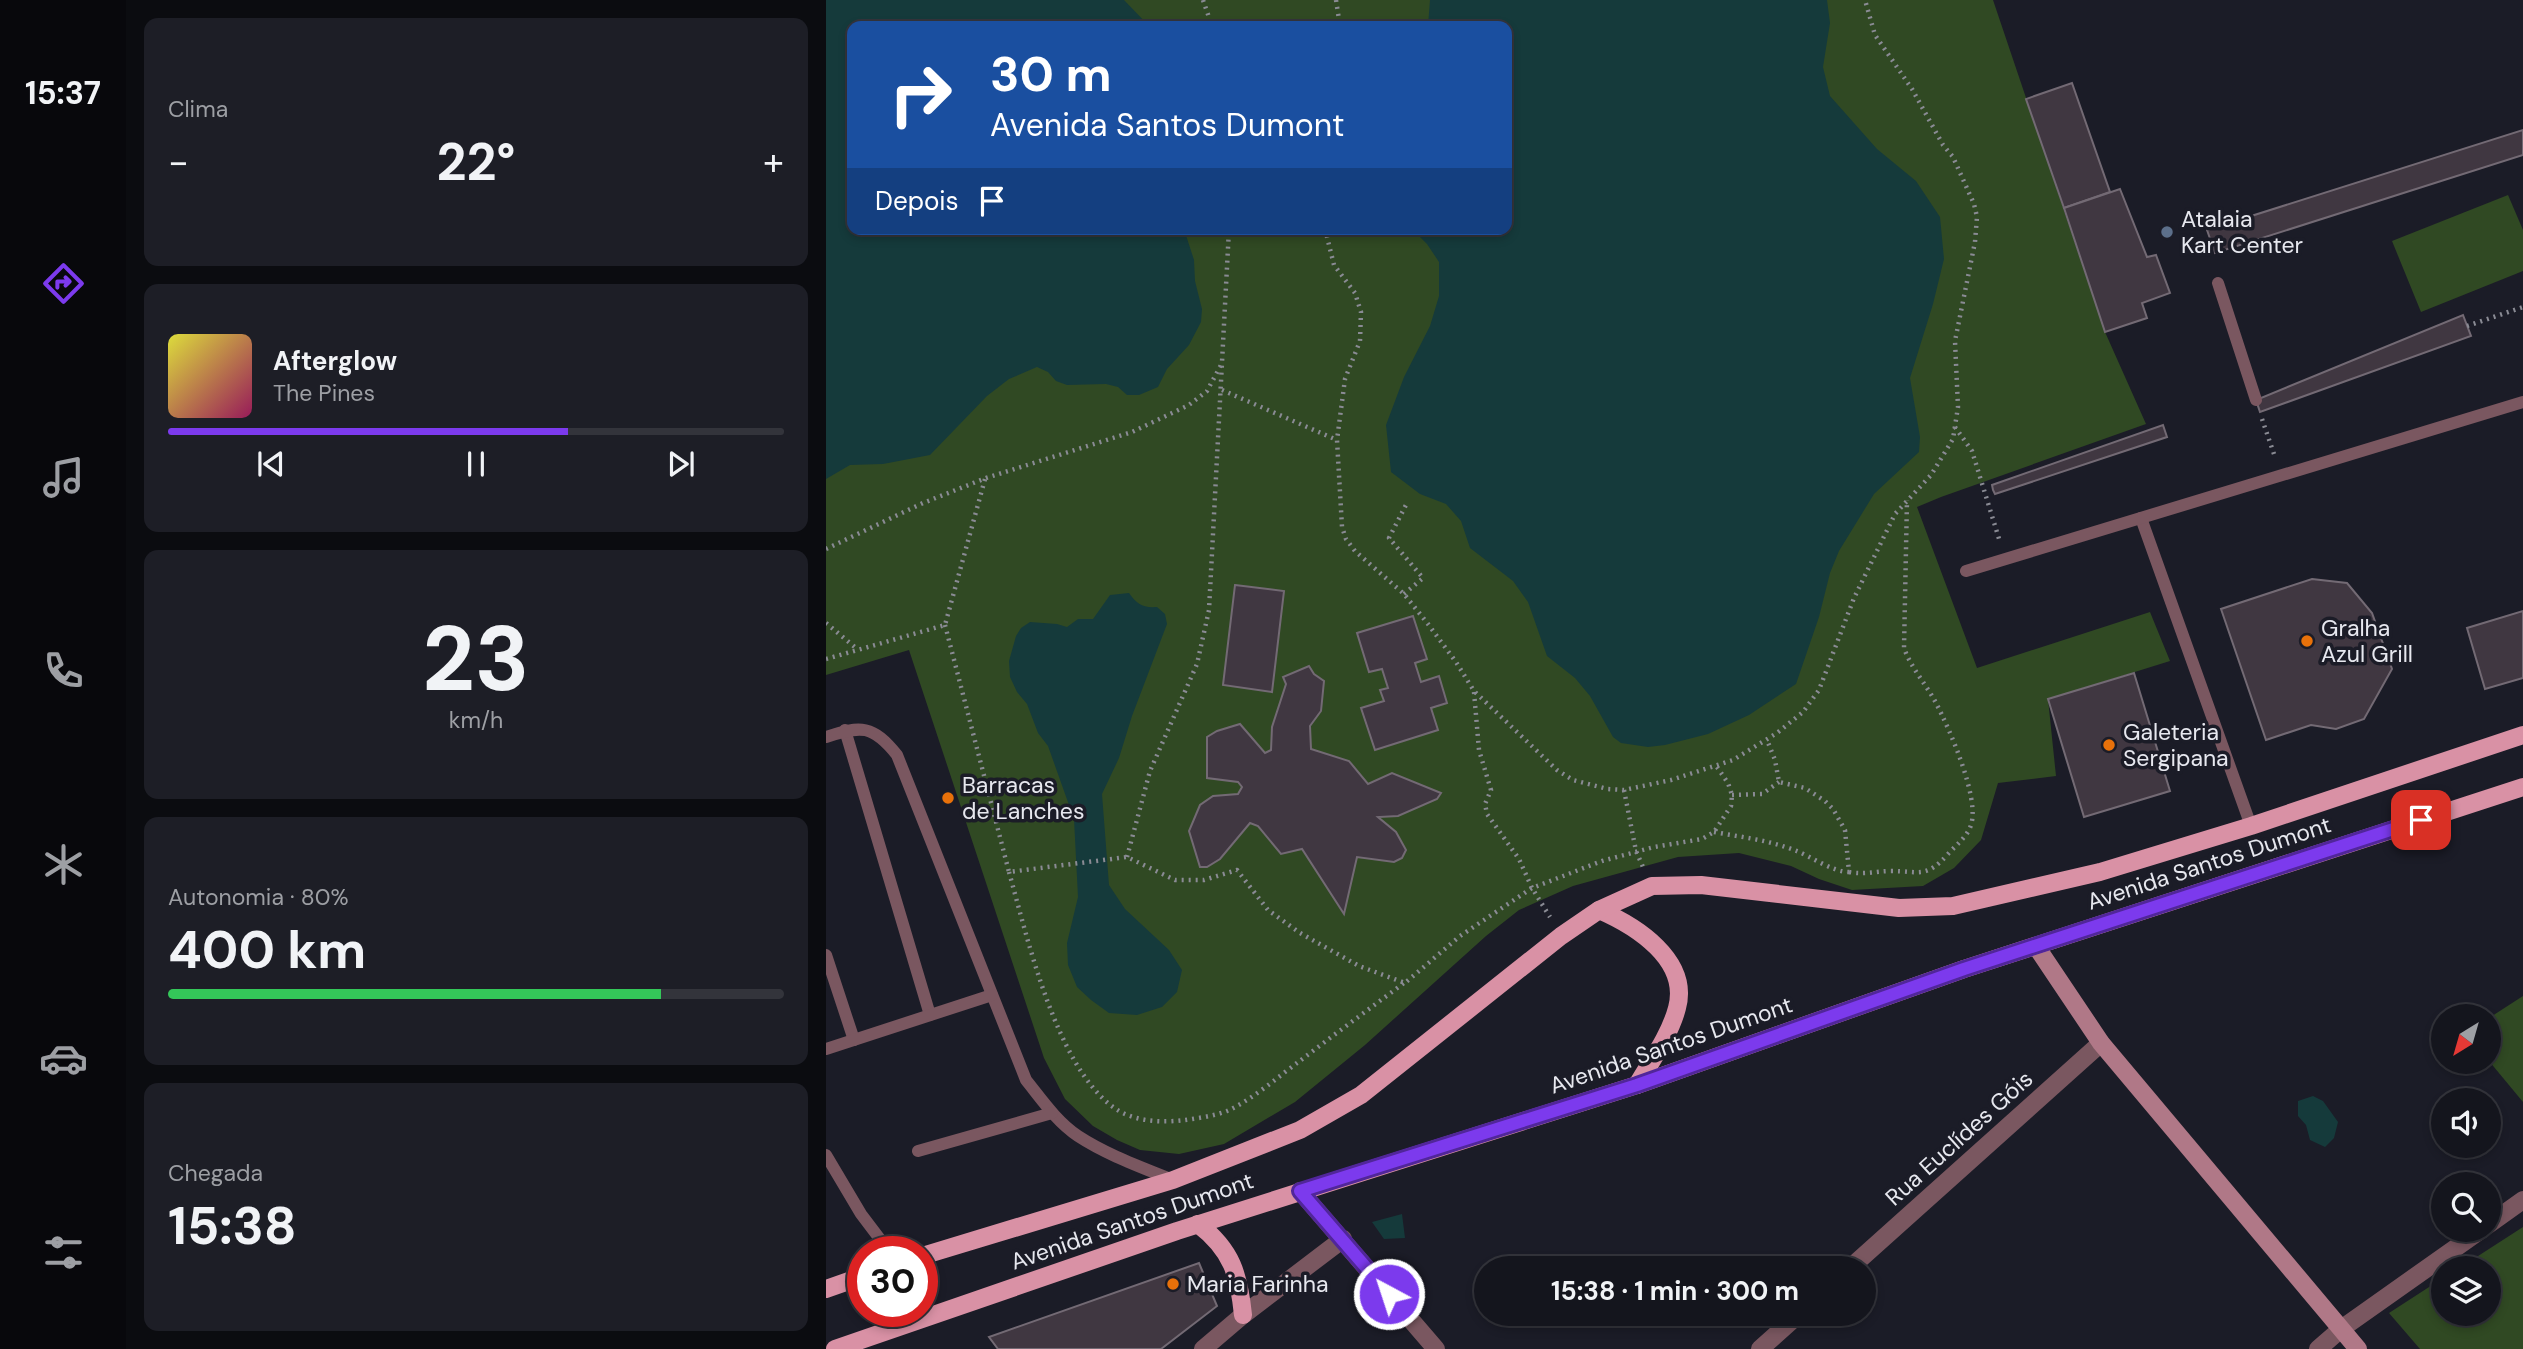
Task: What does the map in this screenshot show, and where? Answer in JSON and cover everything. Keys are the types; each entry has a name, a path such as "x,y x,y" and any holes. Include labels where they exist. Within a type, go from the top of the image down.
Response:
{"main road":[{"name":"Avenida Santos Dumont","path":"938,1251 1173,1180 1300,1130 1361,1095 1561,936 1600,910 1652,886 1701,885 1899,908 1953,906 2100,872 2251,826 2523,735"},
{"name":"Avenida Santos Dumont","path":"835,1349 1198,1224 1637,1085 2036,946 2523,786"},
{"path":"1600,910 1627,922 1651,942 1671,963 1677,984 1678,1006 1637,1085"},
{"path":"1198,1224 1224,1249 1234,1266 1240,1287 1243,1315"},
{"path":"826,1289 847,1282"}],"street":[{"path":"2036,946 2101,1043 2358,1349"},
{"name":"Rua Euclídes Góis","path":"1863,1256 2101,1043"},
{"path":"1300,1191 1436,1349"},
{"path":"2501,1216 2523,1200"},
{"path":"1203,1349 1343,1239"},
{"path":"2318,1349 2341,1329 2464,1242"},
{"path":"1760,1349 1786,1326"}],"lane":[{"path":"2218,283 2256,400"},
{"path":"1966,571 2523,402"},
{"path":"2141,517 2251,826"},
{"path":"826,737 845,730 866,728 886,741 897,755 1026,1080 1052,1114 1078,1136 1173,1180"},
{"path":"845,730 930,1015"},
{"path":"826,955 854,1040"},
{"path":"826,1049 992,995"},
{"path":"918,1151 1052,1114"},
{"path":"826,1154 861,1214 878,1236"}],"path":[{"path":"1203,0 1210,21"},
{"path":"1336,0 1339,21"},
{"path":"1326,235 1334,265 1355,293 1361,312 1360,341 1345,379 1337,440 1342,527 1346,539 1365,562 1404,594 1456,662 1474,691 1557,770 1573,780 1591,786 1624,790 1717,767 1767,740 1803,712 1819,690 1868,568 1895,514 1931,475 1953,439 1958,407 1956,333 1971,272 1977,230 1974,204 1953,157 1875,35 1865,0"},
{"path":"1127,857 1150,771 1203,643 1212,585 1229,235"},
{"path":"2467,327 2523,307"},
{"path":"826,549 923,503 986,478 1132,432 1189,405 1207,391 1222,364"},
{"path":"1222,390 1337,440"},
{"path":"2256,400 2280,475"},
{"path":"1955,427 1972,451 2005,559"},
{"path":"986,478 946,625 1030,948 1063,1041 1080,1072 1115,1109 1143,1119 1166,1122 1202,1118 1228,1111 1272,1084 1405,983 1460,936 1532,888 1602,861 1636,851 1702,839 1714,832 1731,806 1732,795 1728,783 1717,767"},
{"path":"1714,832 1770,842 1826,863 1835,870 1865,875 1893,871 1919,874 1927,871 1966,835 1973,818 1969,787 1937,704 1908,661 1904,648 1908,500"},
{"path":"1404,594 1423,578 1390,538 1408,501"},
{"path":"826,624 856,649"},
{"path":"826,659 946,625"},
{"path":"1474,691 1479,750 1491,790 1485,804 1487,814 1519,859 1532,888 1561,936"},
{"path":"1767,740 1775,760 1779,782"},
{"path":"1732,795 1762,794 1779,782 1805,788 1825,801 1845,830 1849,872"},
{"path":"1624,790 1636,851 1652,886"},
{"path":"1009,872 1127,857 1175,880 1204,880 1237,870 1268,910 1300,933 1359,966 1405,983"}],"green space":[{"path":"826,0 1993,0 2105,332 2146,424 1917,507 1977,668 2150,612 2170,661 2048,699 2056,776 1998,783 1981,840 1954,868 1923,886 1852,890 1791,866 1739,853 1678,857 1573,886 1519,910 1486,936 1365,1045 1295,1102 1224,1144 1179,1154 1140,1150 1093,1126 1065,1099 1044,1058 909,650 826,675"},
{"path":"2508,195 2523,230 2523,271 2421,312 2392,241"},
{"path":"2523,996 2523,1102 2500,1074 2501,1010"},
{"path":"2523,1227 2523,1349 2420,1349 2389,1313 2431,1286 2431,1326 2501,1326 2501,1256 2478,1256"}],"shaded area":[{"path":"826,0 1124,0 1144,21 847,21 847,235 1186,235 1194,260 1195,281 1202,309 1201,322 1189,345 1167,369 1158,387 1139,395 1127,395 1118,387 1106,384 1067,385 1056,381 1048,372 1037,367 1009,379 987,396 930,455 883,464 850,465 826,479"},
{"path":"1430,0 1827,0 1830,23 1823,67 1830,96 1877,149 1916,181 1940,217 1944,259 1910,378 1920,437 1919,452 1874,494 1839,551 1796,684 1749,715 1708,734 1648,747 1621,743 1613,737 1590,696 1575,678 1547,656 1528,602 1513,581 1470,548 1461,521 1446,504 1420,494 1391,472 1386,425 1404,377 1430,326 1439,296 1439,262 1418,235 1512,235 1512,21 1428,21"},
{"path":"1129,593 1140,604 1157,607 1165,614 1167,624 1119,758 1102,794 1109,885 1125,909 1169,950 1182,970 1177,992 1162,1007 1137,1015 1109,1013 1091,1000 1077,987 1068,965 1067,943 1078,897 1074,819 1048,746 1038,733 1027,704 1010,677 1009,661 1016,636 1021,628 1030,622 1067,627 1078,619 1093,619 1110,595"},
{"path":"2313,1096 2323,1101 2338,1122 2334,1138 2325,1147 2310,1140 2306,1125 2298,1116 2298,1101"},
{"path":"1402,1214 1405,1238 1384,1239 1372,1222"}],"building":[{"path":"2072,83 2110,192 2064,208 2026,99"},
{"path":"2523,130 2523,155 2215,253 2207,230"},
{"path":"2120,189 2147,257 2156,255 2170,293 2142,303 2147,318 2105,332 2064,208"},
{"path":"2463,315 2471,336 2260,412 2256,400"},
{"path":"2163,425 2167,437 1995,494 1993,490 1992,485"},
{"name":"Gralha Azul Grill","path":"2312,579 2347,583 2372,613 2392,669 2364,719 2336,729 2311,725 2266,740 2221,609"},
{"path":"1235,585 1284,591 1272,692 1223,685"},
{"path":"2523,611 2523,678 2485,689 2467,628"},
{"path":"1413,616 1427,659 1415,663 1421,682 1439,676 1447,703 1431,708 1438,730 1375,750 1361,708 1384,701 1380,690 1388,688 1382,669 1369,672 1357,633"},
{"path":"1309,666 1314,674 1324,681 1321,711 1310,726 1311,749 1349,761 1368,784 1392,773 1441,793 1437,799 1398,816 1378,817 1396,832 1406,850 1402,858 1394,862 1357,857 1344,914 1302,849 1281,854 1258,826 1250,823 1220,859 1207,867 1200,867 1189,831 1200,805 1213,796 1238,794 1242,787 1238,782 1207,778 1207,737 1240,724 1265,753 1271,750 1272,727 1286,684 1283,677"},
{"name":"Galeteria Sergipana","path":"2134,673 2170,791 2084,817 2048,699"},
{"name":"Maria Farinha","path":"1199,1263 1217,1306 1161,1349 998,1349 989,1337"}],"place":[{"name":"Atalaia Kart Center","path":"2167,232"},
{"name":"Gralha Azul Grill","path":"2307,641"},
{"name":"Galeteria Sergipana","path":"2109,745"},
{"name":"Barracas de Lanches","path":"948,798"},
{"name":"Maria Farinha","path":"1173,1284"}],"route":[{"path":"1389,1294 1300,1191 1637,1085 1964,969 2421,820"}]}
